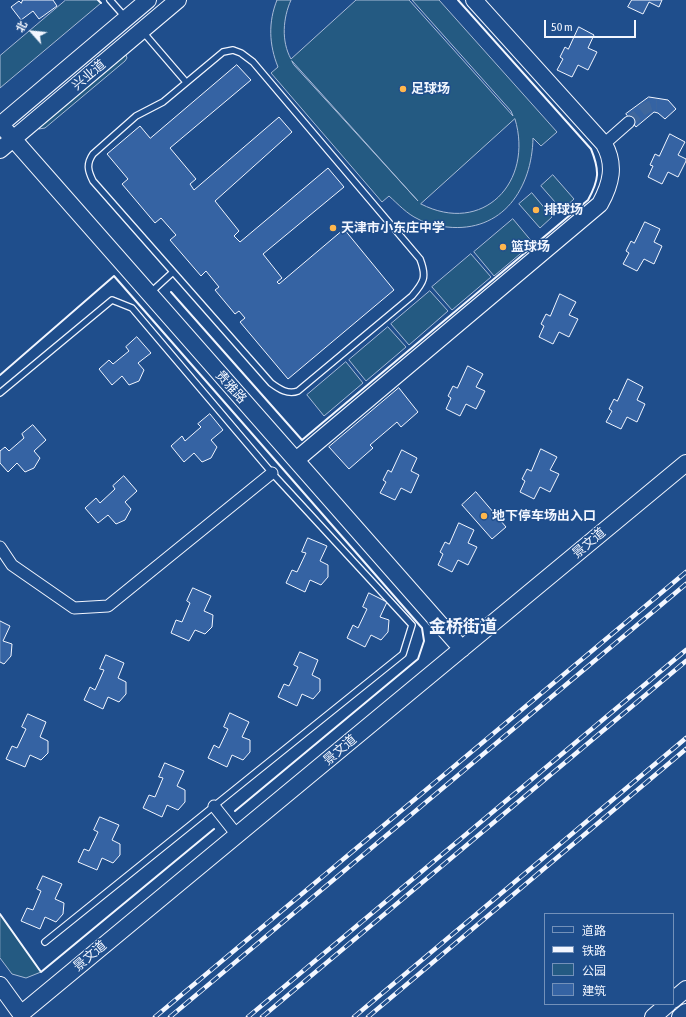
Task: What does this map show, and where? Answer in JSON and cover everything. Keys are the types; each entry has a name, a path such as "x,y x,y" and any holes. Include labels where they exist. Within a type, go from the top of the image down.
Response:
{"street":[{"name":"兴业道","path":"0,125 148,0"},
{"name":"兴业道","path":"6,145 178,0"},
{"path":"296,460 600,204 606,194 611,178 610,157 604,144 474,0"},
{"path":"604,144 629,122"},
{"name":"贵雅路","path":"0,125 6,145 148,294 462,649"},
{"name":"景文道","path":"0,985 21,1014 686,463"},
{"path":"0,547 12,565 74,608 108,606 272,473"},
{"path":"214,806 237,835"},
{"path":"674,999 686,989"},
{"path":"653,1017 667,1005"},
{"path":"680,1017 686,1012"}],"lane":[{"path":"110,0 126,19"},
{"path":"142,30 186,82"},
{"path":"233,50 241,53 253,62 420,259 424,278 420,287 412,296 298,391 293,393 278,388 271,383 173,272 93,181 88,168 89,160 93,154 136,116 163,102 223,52 233,50"},
{"path":"148,294 173,272"},
{"path":"0,393 112,300 132,308 272,473 412,625 404,654 45,942"}],"green space":[{"path":"66,0 98,0 101,3 0,88 0,56"},
{"name":"足球场","path":"277,0 291,0 286,14 284,37 291,59 356,0 409,0 513,116 511,111 412,0 439,0 557,132 541,146 533,138 527,174 520,190 511,204 499,215 484,223 467,227 443,227 421,221 406,212 389,196 382,202 271,73 278,67 271,42 271,25","holes":["292,61 418,201 294,65","515,119 519,142 517,163 510,182 498,197 483,208 465,213 444,212 421,204"]},
{"path":"123,55 126,55 127,58 125,61 45,128 39,129 39,126"},
{"name":"排球场","path":"553,175 574,199 562,210 541,186"},
{"name":"排球场","path":"532,193 552,217 540,228 519,204"},
{"name":"篮球场","path":"513,219 533,243 494,276 474,252"},
{"name":"篮球场","path":"471,254 491,277 452,310 432,287"},
{"path":"430,291 448,311 409,345 391,324"},
{"path":"388,327 406,347 366,381 349,360"},
{"path":"346,362 363,383 324,416 307,395"},
{"path":"0,914 41,972 26,978 12,974 0,958"}],"building":[{"path":"23,0 53,0 57,6 39,19 33,11 21,20 11,7 19,1 21,3"},
{"path":"632,0 662,0 659,7 649,2 643,14 628,7"},
{"path":"579,27 594,35 588,48 597,52 588,70 578,65 572,77 557,70 563,59 560,57 565,47 568,49"},
{"path":"237,65 251,80 170,148 196,179 190,184 194,190 279,117 292,132 215,201 239,231 234,236 240,242 328,168 344,187 263,254 282,278 277,282 279,284 344,229 394,290 288,379 240,322 245,318 239,311 235,314 215,290 219,287 206,271 201,276 170,240 176,235 161,218 155,223 122,184 128,179 107,154 140,126 150,138"},
{"path":"649,97 668,100 676,109 665,119 658,113 654,112 636,127 626,114"},
{"path":"670,134 685,142 678,155 686,159 686,161 678,177 668,172 662,184 648,177 653,166 650,165 655,154 659,156"},
{"path":"645,222 660,229 654,242 662,246 654,264 644,259 637,271 623,264 629,253 626,251 631,241 634,243"},
{"path":"560,294 576,302 569,315 578,319 569,337 559,332 553,344 539,337 544,326 541,324 546,314 550,316"},
{"path":"137,337 151,353 138,363 144,370 139,381 129,385 122,376 112,385 99,369 109,360 113,364 129,351 126,347"},
{"path":"468,366 483,374 476,387 485,391 476,409 466,404 460,416 446,409 451,398 448,396 453,386 457,388"},
{"path":"628,379 643,387 637,400 645,404 637,422 627,417 621,429 606,422 612,411 609,409 614,399 617,401"},
{"path":"399,388 418,412 401,427 397,422 370,445 373,448 349,469 329,447"},
{"path":"210,414 223,430 211,440 217,447 211,458 202,462 194,453 184,462 171,446 182,436 185,441 201,427 198,424"},
{"path":"33,425 46,440 34,451 40,458 34,468 25,472 17,463 8,472 0,463 0,451 5,447 9,451 24,438 22,434"},
{"path":"541,449 557,457 550,470 559,474 550,492 540,487 534,499 520,492 525,481 522,479 527,469 531,471"},
{"path":"402,450 417,458 411,471 419,475 411,493 401,488 395,500 380,493 386,482 383,480 388,470 391,472"},
{"path":"124,476 137,491 125,502 131,509 125,520 116,524 108,515 98,523 85,508 96,498 100,503 115,489 113,486"},
{"name":"地下停车场出入口","path":"476,492 506,527 492,539 462,505"},
{"path":"459,523 474,530 468,543 477,547 468,565 458,560 452,572 438,565 443,554 440,552 445,542 449,544"},
{"path":"308,538 327,546 320,561 328,565 328,577 321,585 310,580 305,592 286,583 292,570 297,572 306,553 302,552"},
{"path":"193,588 211,596 204,611 213,615 212,627 205,634 195,630 189,641 171,633 176,620 182,622 190,603 187,601"},
{"path":"369,593 387,602 380,617 389,620 388,632 381,640 371,635 365,647 347,638 353,625 358,628 367,609 363,607"},
{"path":"0,621 10,626 3,641 12,644 11,656 4,664 0,662"},
{"path":"300,652 318,660 312,675 320,679 320,691 313,699 302,694 297,706 278,697 284,684 289,686 298,667 294,665"},
{"path":"106,655 124,663 118,678 126,682 126,694 119,702 108,697 103,709 84,700 90,687 95,690 104,670 100,669"},
{"path":"230,713 249,722 242,737 250,740 250,752 243,760 232,755 227,767 208,758 214,745 219,748 228,729 224,727"},
{"path":"28,714 46,722 40,737 48,741 48,753 41,760 30,755 25,767 6,759 12,746 17,748 26,729 22,727"},
{"path":"165,763 184,771 177,786 185,790 185,802 178,810 167,805 162,817 143,808 149,795 155,797 163,778 159,777"},
{"path":"100,817 119,825 112,840 120,844 120,855 113,863 102,858 97,870 78,862 84,849 89,851 98,832 94,830"},
{"path":"43,876 62,884 55,899 64,903 63,914 56,922 45,917 40,929 21,921 27,908 33,910 41,891 37,889"}],"tunnel":[{"path":"629,122 645,109 653,105 657,105"}],"railway":[{"path":"155,1017 686,572"},
{"path":"170,1017 686,584"},
{"path":"248,1017 686,650"},
{"path":"262,1017 686,661"},
{"path":"354,1017 686,738"},
{"path":"368,1017 686,749"}],"wall":[{"path":"98,0 101,3"},
{"path":"171,292 302,440 588,200 594,187 597,175 596,163 591,149 458,0"},
{"path":"0,375 114,276 422,628 424,641 418,659 235,811"},
{"path":"0,914 41,972 214,829"}],"place":[{"name":"足球场","path":"403,89"},
{"name":"排球场","path":"536,210"},
{"name":"天津市小东庄中学","path":"333,228"},
{"name":"篮球场","path":"503,247"},
{"name":"地下停车场出入口","path":"484,516"}],"district":[{"name":"金桥街道","path":"463,627"}]}
